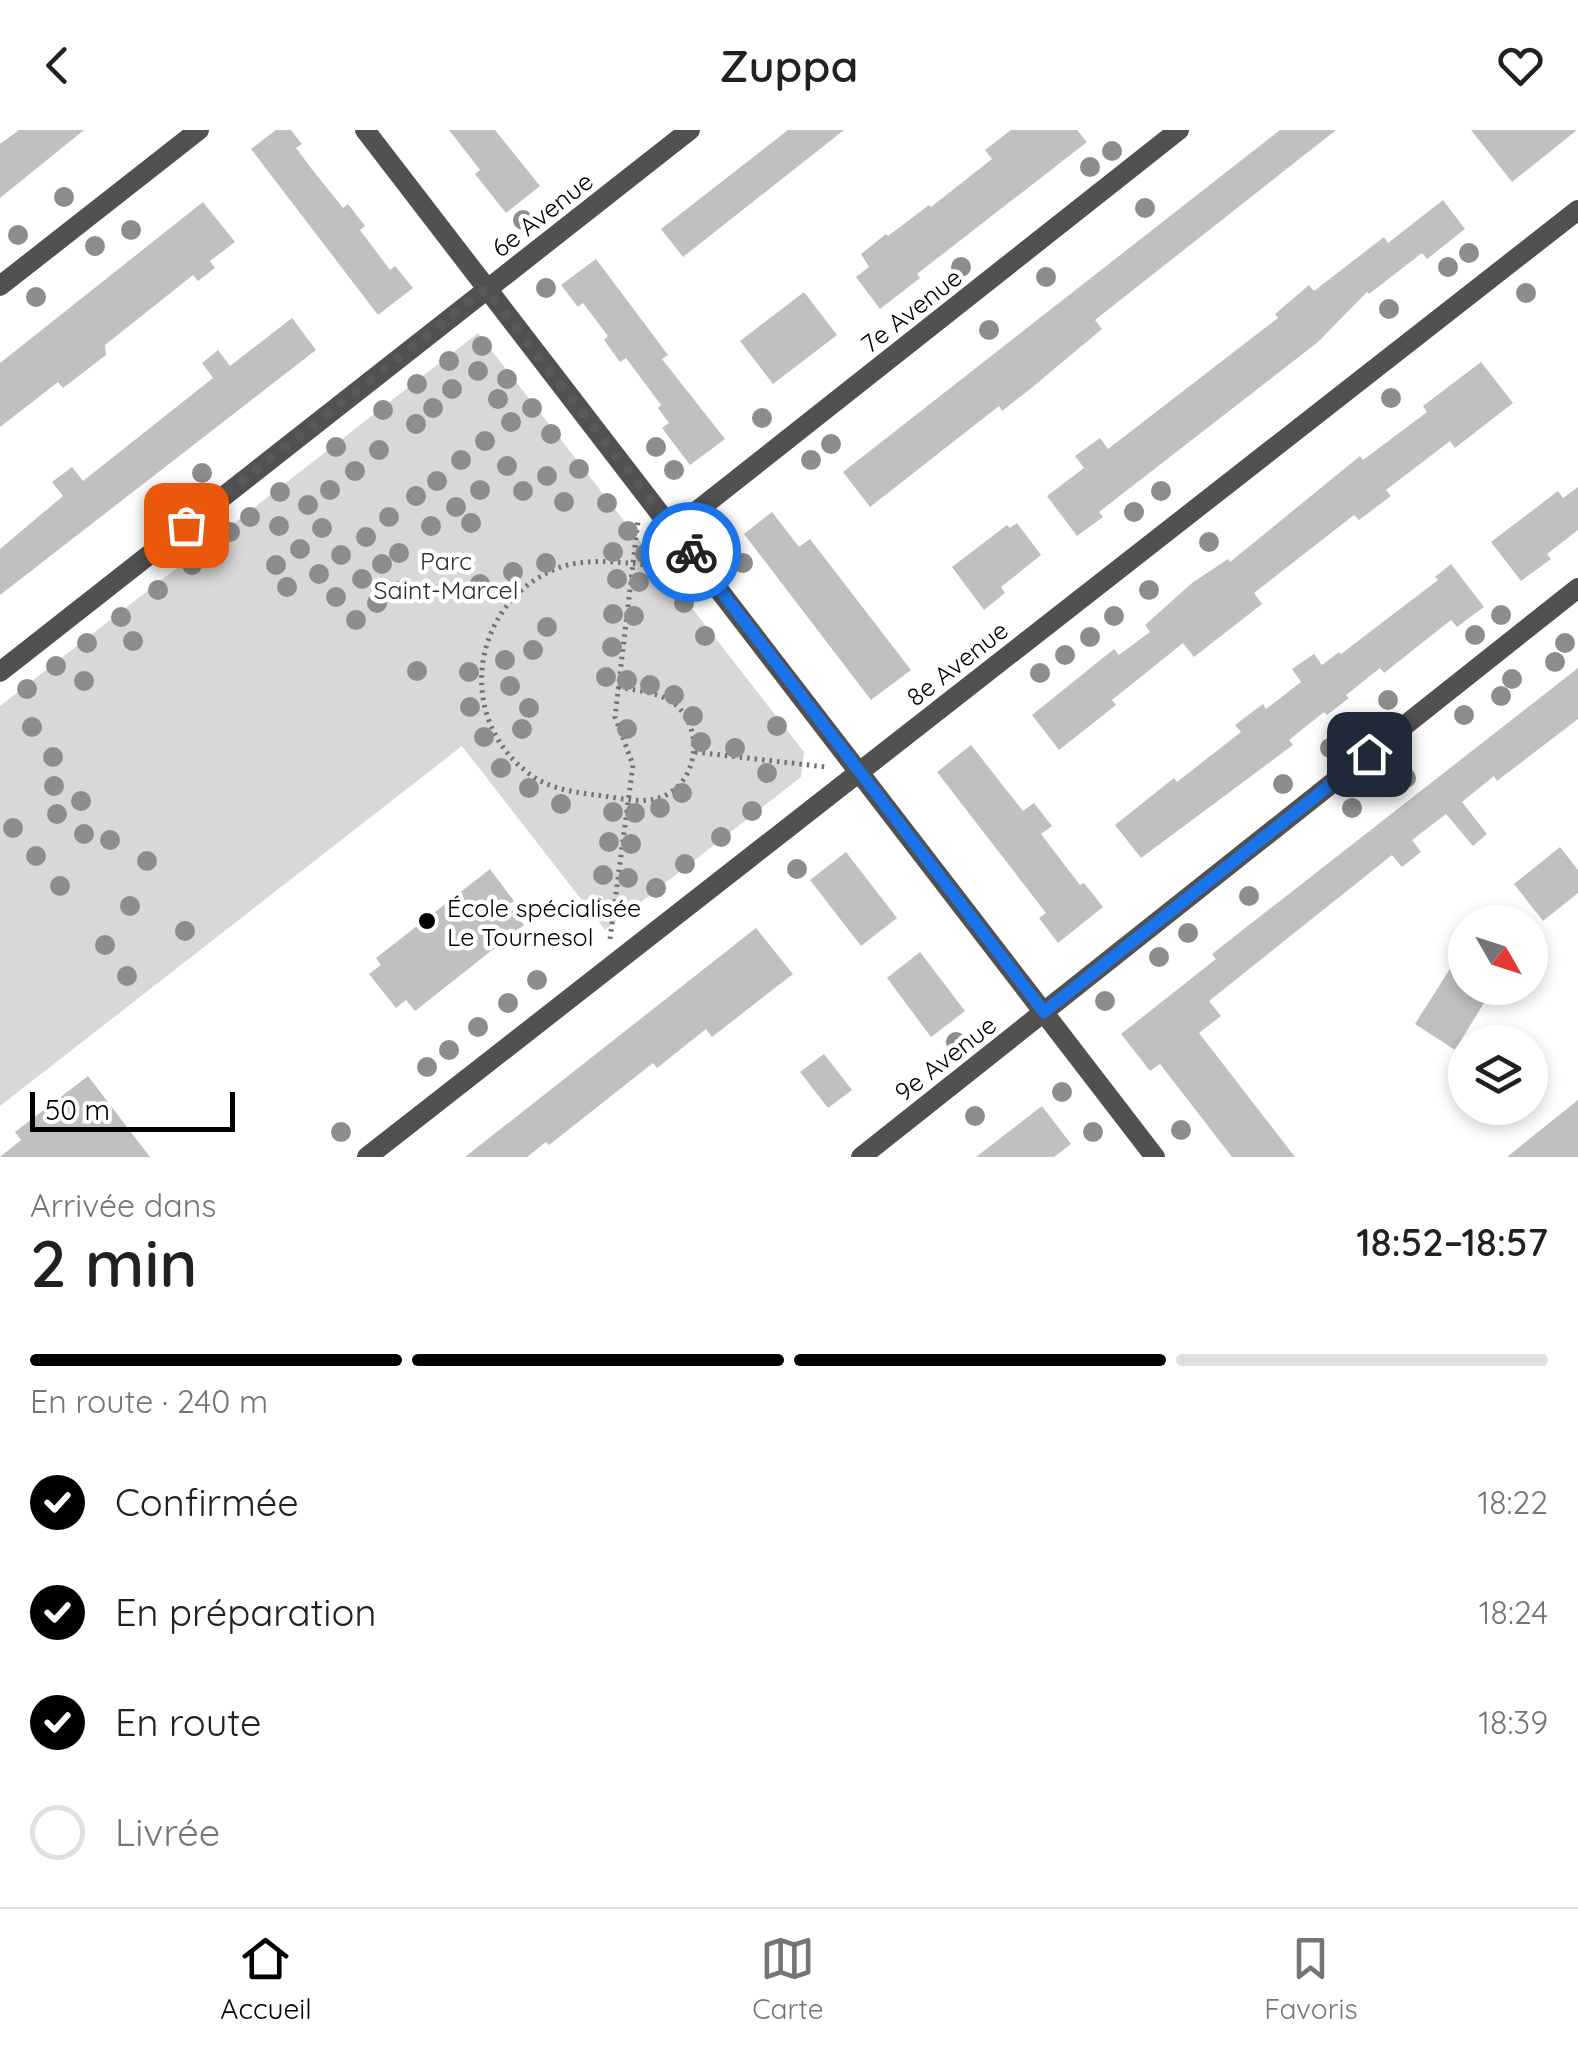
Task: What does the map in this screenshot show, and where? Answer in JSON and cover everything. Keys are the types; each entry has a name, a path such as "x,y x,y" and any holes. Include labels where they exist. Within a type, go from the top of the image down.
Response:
{"street":[{"path":"0,286 199,130"},
{"path":"366,130 1155,1157"},
{"name":"6e Avenue","path":"0,672 690,130"},
{"name":"7e Avenue","path":"674,529 1180,130"},
{"name":"8e Avenue","path":"367,1157 1578,210"},
{"name":"9e Avenue","path":"861,1157 1578,588"}],"path":[{"path":"606,970 634,765 614,717 642,489"},
{"path":"618,687 656,694 674,703 686,716 694,734 690,769 681,783 651,800 567,791 533,777 506,752 487,721 480,685 483,648 498,614 523,587 555,569 592,562 705,570"},
{"path":"694,752 859,771"}],"green space":[{"name":"Parc Saint-Marcel","path":"478,333 804,752 801,777 605,930 462,746 0,1106 0,706"}],"building":[{"path":"19,130 84,130 0,198 0,144"},
{"path":"276,130 291,130 302,144 296,148 311,168 343,208 348,204 365,226 360,230 390,270 395,266 413,288 378,315 251,149"},
{"path":"449,130 495,130 540,186 506,213 475,174 480,170"},
{"path":"788,130 844,130 683,257 661,229"},
{"path":"1011,130 1077,130 1087,142 917,274 920,278 880,309 856,277 869,267 861,254 931,207 992,159 985,150"},
{"path":"1280,130 1336,130 1095,320 1102,329 1029,390 1002,411 999,406 870,507 843,472"},
{"path":"1471,130 1577,130 1512,182"},
{"path":"1443,200 1465,229 1427,259 1422,253 1367,292 1318,342 1099,512 1103,517 1077,536 1047,496 1084,468 1075,456 1100,438 1108,449 1278,318 1275,314 1309,285 1314,291 1384,237 1388,243"},
{"path":"203,202 235,242 210,261 215,268 198,281 193,275 105,345 106,355 63,388 58,382 0,427 0,363"},
{"path":"596,259 668,355 662,359 725,439 690,465 662,428 669,423 658,408 661,405 626,358 620,362 604,340 608,336 583,303 578,307 561,285"},
{"path":"804,292 837,335 773,384 740,341"},
{"path":"292,318 316,350 0,595 0,549 63,496 52,482 72,467 83,481 213,378 202,363 218,350 230,366"},
{"path":"1481,362 1513,403 1455,448 1450,441 1386,490 1391,496 1359,520 1354,515 1254,593 1262,604 1194,657 1183,643 1112,700 1116,705 1059,750 1032,715 1114,649 1119,655 1150,632 1145,625 1192,583 1228,559 1230,562 1360,456 1363,460 1427,412 1423,406"},
{"path":"1578,487 1578,530 1547,554 1551,559 1521,581 1491,542 1558,491 1563,498"},
{"path":"772,512 799,547 810,539 911,670 871,700 744,534"},
{"path":"1017,523 1041,555 1001,587 1005,593 984,610 952,567 1007,525 1010,528"},
{"path":"1451,564 1484,607 1457,627 1451,620 1384,673 1380,668 1346,695 1349,698 1289,740 1293,745 1141,858 1115,825 1241,732 1235,725 1263,704 1266,709 1301,682 1292,669 1314,654 1322,665 1341,654 1438,580 1435,577"},
{"path":"1578,668 1578,719 1497,781 1494,776 1462,802 1487,834 1473,846 1446,814 1412,840 1421,852 1402,867 1392,855 1209,1001 1221,1016 1199,1033 1295,1157 1232,1157 1160,1064 1150,1071 1121,1034 1216,959 1212,954"},
{"path":"971,745 1023,811 1034,803 1052,826 1041,834 1080,885 1084,883 1103,907 1058,943 1039,918 1046,913 937,772"},
{"path":"1560,847 1578,870 1578,893 1548,917 1548,905 1530,905 1514,884"},
{"path":"846,852 897,918 861,946 810,880"},
{"path":"490,869 514,901 508,905 524,925 415,1011 406,1000 396,1008 369,974 381,965 376,958"},
{"path":"756,928 793,974 712,1037 706,1029 657,1068 653,1063 549,1145 546,1142 527,1157 465,1157"},
{"path":"920,952 965,1011 931,1037 887,978"},
{"path":"1448,972 1448,1005 1483,1005 1470,1025 1448,1025 1448,1045 1415,1024"},
{"path":"824,1054 852,1090 828,1108 800,1072"},
{"path":"88,1076 150,1157 0,1157 21,1140 15,1132"},
{"path":"1578,1100 1578,1157 1507,1157 1548,1125"},
{"path":"1042,1106 1071,1144 1054,1157 976,1157"}],"way so far":[{"path":"186,525 486,289 691,552"}],"place":[{"name":"École spécialisée Le Tournesol","path":"427,921"}],"route":[{"path":"691,552 1044,1012 1369,754"}]}
